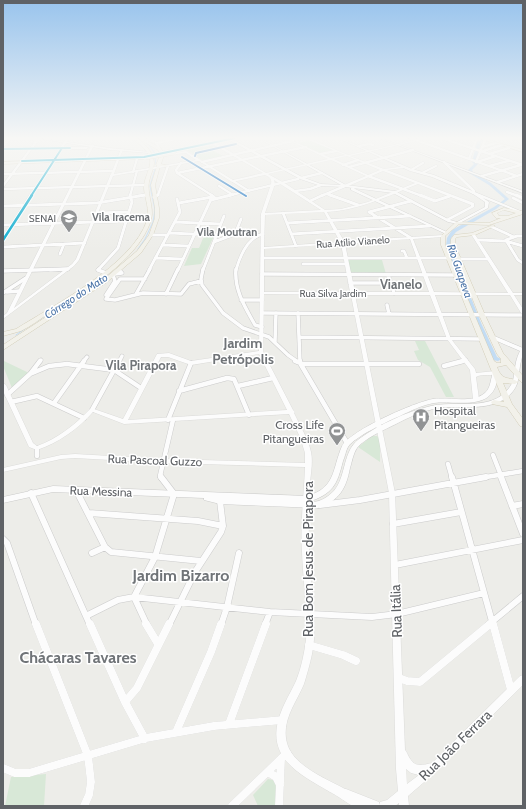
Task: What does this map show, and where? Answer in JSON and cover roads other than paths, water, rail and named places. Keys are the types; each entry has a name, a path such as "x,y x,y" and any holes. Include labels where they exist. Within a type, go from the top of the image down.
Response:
{"main road":[{"path":"3,334 18,330 106,273 129,254 142,236 149,219 150,210 146,195 146,185 150,176"},
{"path":"3,348 16,338 105,281 136,255 151,235 157,218 157,208 153,185 154,176"},
{"path":"295,176 321,185 379,189 394,192 447,220 459,223 476,225 489,224 523,213"},
{"path":"327,176 345,186"},
{"path":"429,176 523,213"},
{"path":"482,176 523,192"},
{"path":"354,188 446,234 466,235"},
{"path":"474,193 487,202 487,207 459,223 446,234 443,245 455,276 481,315 500,354 523,380"},
{"path":"511,217 498,217 494,214 500,210 507,209 523,213"},
{"path":"523,213 475,233 456,236 453,239 452,245 458,259 468,294 472,315 490,362 508,404 523,424"},
{"path":"475,233 479,229 476,225"},
{"path":"129,254 135,252 136,255"},
{"path":"60,314 71,303"},
{"path":"16,338 31,334"},
{"path":"307,502 318,505 329,500 341,488 352,450 359,442 380,426 435,406 483,405 494,402 505,396 511,390 515,382 517,361 523,350 492,337"},
{"path":"3,339 5,344 3,348"},
{"path":"490,362 494,365 501,365 504,364 506,360"},
{"path":"495,374 504,381 515,382"},
{"path":"307,502 331,487 347,443 380,426 408,409 427,403 446,400 476,399 486,396 495,384 495,374"},
{"path":"494,402 508,404"},
{"name":"Rua Messina","path":"3,500 53,489 307,502"},
{"name":"Rua Messina","path":"199,496 220,501 307,502"}],"street":[{"path":"3,186 10,176"},
{"path":"3,240 44,176"},
{"path":"9,313 78,176"},
{"path":"3,318 68,269 78,259 94,222 111,176"},
{"path":"106,273 98,269 118,248 132,202 130,197 136,176"},
{"path":"154,197 158,195 165,176"},
{"path":"181,176 212,198"},
{"path":"225,176 249,191"},
{"path":"233,181 258,176"},
{"path":"268,176 273,179 273,184"},
{"path":"269,176 325,211"},
{"path":"179,203 212,198 217,199 309,176"},
{"path":"310,201 368,176 438,201 450,196"},
{"path":"397,176 473,204 473,206 447,220"},
{"path":"458,176 474,191 474,193"},
{"path":"498,182 517,176"},
{"path":"273,184 278,181"},
{"path":"263,214 341,210 376,200 417,183"},
{"name":"Rua Bom Jesus de Pirapora","path":"273,184 263,214 261,352 273,378 292,412 306,444 308,465 306,550 311,614 309,645 300,681 286,710 283,720 282,736 284,756 360,806"},
{"path":"3,189 146,185"},
{"path":"153,185 162,185"},
{"path":"295,191 310,189 321,185"},
{"path":"219,186 233,195"},
{"path":"507,192 523,198"},
{"path":"327,194 358,205"},
{"path":"3,206 101,203 146,195"},
{"path":"166,294 194,234 201,224 212,198"},
{"path":"513,198 523,203"},
{"path":"136,294 180,212 177,199"},
{"path":"411,202 369,212 411,238 449,339 466,360 475,376 476,399"},
{"path":"518,206 523,203"},
{"name":"Rua Itália","path":"325,211 343,243 348,275 380,426 392,493 402,794"},
{"path":"97,213 129,212"},
{"path":"283,213 296,246"},
{"path":"224,216 201,271 201,282 214,302 232,322 248,331 261,330"},
{"path":"287,223 410,216"},
{"path":"214,242 235,234 241,219"},
{"path":"3,225 126,221"},
{"path":"175,222 221,224"},
{"path":"291,234 430,226"},
{"path":"492,227 514,237"},
{"path":"475,233 489,259 523,312"},
{"path":"263,234 258,235 246,246 237,265 236,284 241,300 255,325 276,342 288,355 300,363 347,443"},
{"name":"Rua Atílio Vianelo","path":"263,248 411,238 446,234"},
{"path":"151,235 216,235"},
{"path":"507,242 514,237 523,236"},
{"path":"478,240 507,242 523,246"},
{"path":"507,242 518,260 523,263"},
{"path":"3,246 85,243"},
{"path":"60,254 64,244"},
{"path":"162,245 188,246"},
{"path":"402,251 404,251 406,258"},
{"path":"155,258 182,259"},
{"path":"262,258 448,258"},
{"path":"302,258 304,275"},
{"path":"458,259 489,259"},
{"path":"303,264 347,264"},
{"path":"3,272 68,269"},
{"path":"106,299 106,295 115,281 115,273"},
{"path":"262,274 455,276"},
{"path":"388,275 394,293"},
{"path":"4,292 26,278"},
{"path":"106,299 119,280 125,278 145,279"},
{"path":"105,281 111,282 112,284"},
{"path":"106,299 115,300 136,294 147,293 184,294 188,291 190,285 201,282"},
{"path":"350,283 391,283"},
{"path":"4,292 19,291"},
{"name":"Rua Silva Jardim","path":"262,293 523,294"},
{"path":"241,300 262,300"},
{"path":"387,304 389,314"},
{"path":"262,313 523,315"},
{"path":"276,313 276,342"},
{"path":"298,313 300,363"},
{"path":"299,337 481,339"},
{"path":"124,422 157,357 169,355 191,363 261,352"},
{"path":"288,355 294,356 300,354"},
{"path":"37,448 46,444 84,418 92,410 122,356"},
{"path":"54,403 87,357"},
{"path":"7,395 30,374 41,360"},
{"path":"444,366 466,360"},
{"path":"134,597 155,557 174,494 161,478 171,420 179,391 191,363"},
{"path":"300,363 419,364"},
{"path":"30,374 56,364 114,370 141,388"},
{"path":"475,376 478,374 495,374"},
{"path":"179,391 231,378 234,379 248,415"},
{"path":"238,386 273,378"},
{"path":"3,385 31,445 37,448"},
{"path":"11,402 37,396 84,418"},
{"path":"92,410 124,422 292,412"},
{"path":"37,448 37,456"},
{"path":"493,455 523,534"},
{"name":"Rua Pascoal Guzzo","path":"3,470 67,456 164,461 308,465"},
{"path":"448,464 511,690"},
{"path":"318,505 329,505 360,500 392,493 523,471"},
{"path":"76,490 105,547 111,552 201,561"},
{"path":"31,493 124,702 145,739"},
{"path":"124,702 137,688 201,561 223,526 220,501"},
{"path":"512,506 523,504"},
{"path":"393,524 461,512"},
{"path":"89,513 198,521 223,526"},
{"path":"3,540 7,543 38,630 88,756 91,782 89,795 84,806"},
{"path":"395,565 523,540"},
{"path":"92,554 105,547"},
{"path":"176,732 210,652 227,607 239,553"},
{"path":"86,616 118,600 134,597 270,612 372,617 397,614 484,593"},
{"path":"399,678 406,682 420,682 523,596"},
{"path":"134,597 149,630 158,644"},
{"path":"229,724 270,612"},
{"path":"309,645 343,655 356,661"},
{"name":"Rua João Ferrara","path":"384,806 390,804 435,766 511,690 523,680"},
{"path":"3,768 13,774 40,771 145,739 176,732 229,724 283,720"},
{"path":"400,749 404,760 414,769 420,771 435,766"},
{"path":"232,806 284,756"},
{"path":"279,806 284,756"},
{"path":"268,772 276,777 281,789"},
{"path":"340,792 375,806"},
{"path":"402,794 404,806"}],"waterway":[{"name":"Córrego do Mato","path":"138,249 145,239 153,222 155,210 150,186 153,176"},
{"name":"Rio Guapeva","path":"476,176 490,184 507,199 495,208 454,231 449,238 448,246 479,325 495,359 498,359"},
{"name":"Córrego do Mato","path":"86,290 109,275"},
{"name":"Córrego do Mato","path":"37,321 74,298"},
{"name":"Córrego do Mato","path":"16,335 26,328"}],"place":[{"name":"SENAI","path":"69,233"},
{"name":"Hospital Pitangueiras","path":"421,432"},
{"name":"Cross Life Pitangueiras","path":"337,446"}],"district":[{"name":"Vila Iracema","path":"121,217"},
{"name":"Vila Moutran","path":"227,232"},
{"name":"Vianelo","path":"401,284"},
{"name":"Jardim Petrópolis","path":"243,352"},
{"name":"Vila Pirapora","path":"141,365"},
{"name":"Jardim Bizarro","path":"181,575"},
{"name":"Chácaras Tavares","path":"78,657"}]}
